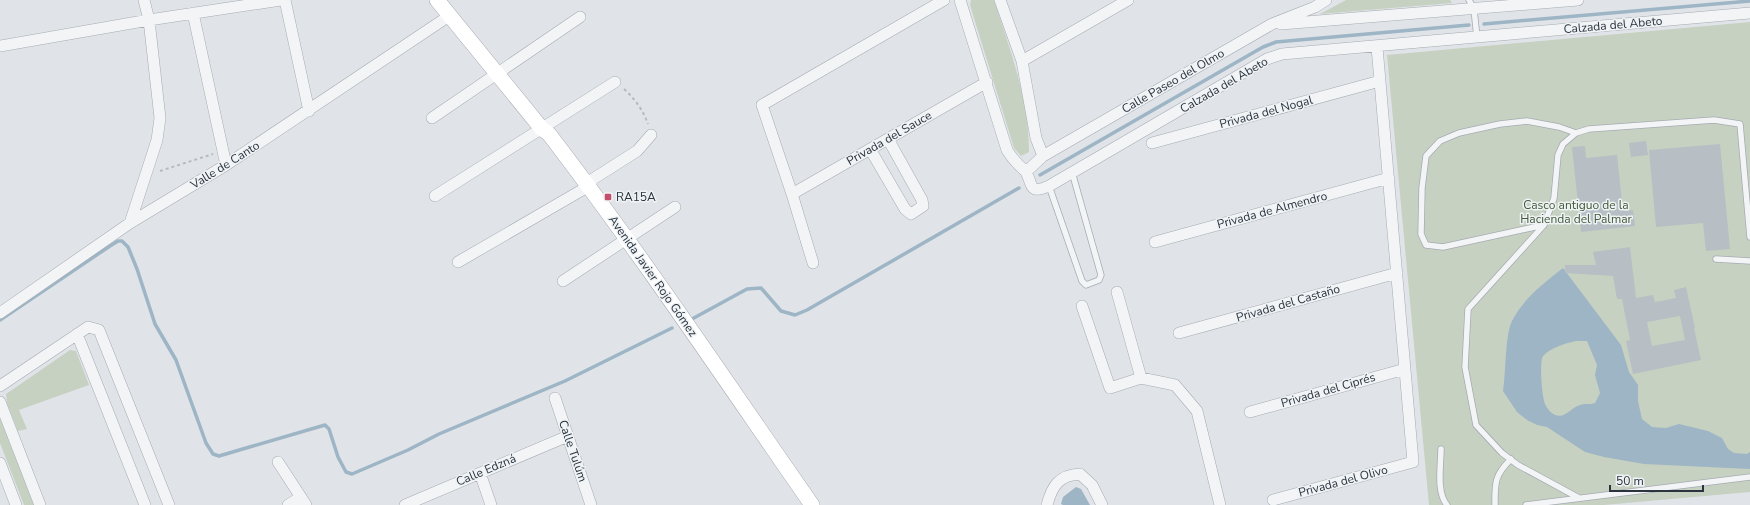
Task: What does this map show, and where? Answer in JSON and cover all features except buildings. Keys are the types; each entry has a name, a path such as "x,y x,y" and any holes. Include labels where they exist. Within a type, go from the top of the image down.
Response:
{"street":[{"path":"130,223 157,140 160,118 149,20 144,0"},
{"path":"0,46 149,20 281,0"},
{"path":"285,0 309,111"},
{"name":"Avenida Javier Rojo Gómez","path":"437,0 542,128 549,134 589,186 628,239 812,505"},
{"path":"813,264 792,194 762,105 944,0"},
{"path":"960,0 987,82 1007,150 1015,162 1026,172"},
{"path":"1000,0 1022,61 1036,138 1043,156"},
{"path":"1022,61 1128,0"},
{"name":"Calle Paseo del Olmo","path":"1026,172 1043,156 1272,24 1315,7 1326,0"},
{"path":"1272,24 1471,5 1578,0"},
{"path":"193,13 226,165"},
{"name":"Calzada del Abeto","path":"1026,172 1030,186 1035,190 1042,189 1267,59 1282,54 1377,47 1750,13"},
{"name":"Valle de Canto","path":"0,313 130,223 226,165 450,16"},
{"path":"432,118 580,17"},
{"path":"1377,47 1405,369"},
{"name":"Privada del Nogal","path":"1152,143 1380,81"},
{"path":"435,196 615,82"},
{"name":"Privada del Sauce","path":"792,194 987,82"},
{"path":"458,262 589,186 593,179 637,151 651,135"},
{"path":"870,149 905,209 911,214 919,210 923,206 922,200 888,139"},
{"name":"Privada de Almendro","path":"1155,242 1389,178"},
{"path":"563,282 675,207"},
{"name":"Privada del Castaño","path":"1179,333 1397,273"},
{"path":"1117,292 1141,378"},
{"path":"1082,306 1110,388 1141,378 1174,385 1197,411 1220,505"},
{"path":"0,386 88,327 99,330 169,505"},
{"path":"77,334 145,505"},
{"name":"Privada del Ciprés","path":"1250,412 1405,369"},
{"name":"Privada del Olivo","path":"1273,500 1413,462 1405,369"},
{"name":"Calle Tulúm","path":"555,398 591,505"},
{"path":"0,402 40,505"},
{"name":"Calle Edzná","path":"405,505 568,436"},
{"path":"278,462 304,501 288,505"},
{"path":"0,463 16,505"},
{"path":"480,473 491,505"},
{"path":"1047,505 1050,492 1060,480 1068,475 1080,474 1092,485 1102,505"}],"lane":[{"path":"1471,5 1477,38"},
{"path":"1579,498 1518,465 1511,460 1476,425 1465,367 1468,309 1544,226 1554,198 1558,155 1563,144 1576,133 1589,129 1714,120 1740,124 1750,237"},
{"path":"1544,226 1443,247 1426,245 1421,234 1422,188 1426,156 1440,141 1459,133 1500,124 1527,122 1559,127 1576,133"},
{"path":"1048,186 1082,281 1086,285 1099,280 1101,275 1072,172"},
{"path":"1716,259 1750,261"},
{"path":"1441,449 1441,483 1443,500 1447,505"},
{"path":"1495,505 1495,483 1504,466 1511,460"},
{"path":"1526,505 1750,477"}],"path":[{"path":"615,82 632,96 644,113 651,135"},
{"path":"145,176 222,151"}],"green space":[{"path":"971,0 994,0 1006,37 1018,75 1026,113 1029,152 1021,156 1014,148 970,5"},
{"path":"1346,0 1450,0 1452,3 1320,14"},
{"name":"Casco antiguo de la Hacienda del Palmar","path":"1750,22 1750,492 1604,505 1429,505 1387,55"},
{"path":"70,350 76,351 89,385 19,410 27,429 18,431 7,403 6,394"},
{"path":"0,417 34,505 24,505 0,443"}],"water":[{"path":"1563,268 1621,345 1629,372 1638,385 1638,401 1642,419 1652,427 1666,428 1679,424 1708,431 1722,438 1728,449 1734,453 1747,454 1750,452 1750,469 1644,464 1604,457 1585,452 1547,427 1537,425 1527,420 1517,412 1503,391 1510,327 1512,321 1528,298","holes":["1576,341 1587,341 1597,365 1595,375 1600,393 1595,403 1582,404 1565,414 1559,416 1555,415 1548,409 1544,400 1541,372 1543,356 1554,348"]},
{"path":"1076,487 1081,489 1090,505 1061,504 1063,497"}],"waterway":[{"path":"1484,24 1750,1"},
{"path":"1040,175 1263,47 1276,42 1469,25"},
{"path":"692,319 747,289 761,288 781,311 795,315 807,310 1019,188"},
{"path":"0,320 110,246 118,241 122,241 128,247 137,269 155,324 176,360 206,443 213,454 219,456 325,425 329,429 338,457 346,472 352,474 408,450 439,434 565,381 672,328"}],"place":[{"name":"RA15A","path":"608,197"}]}
